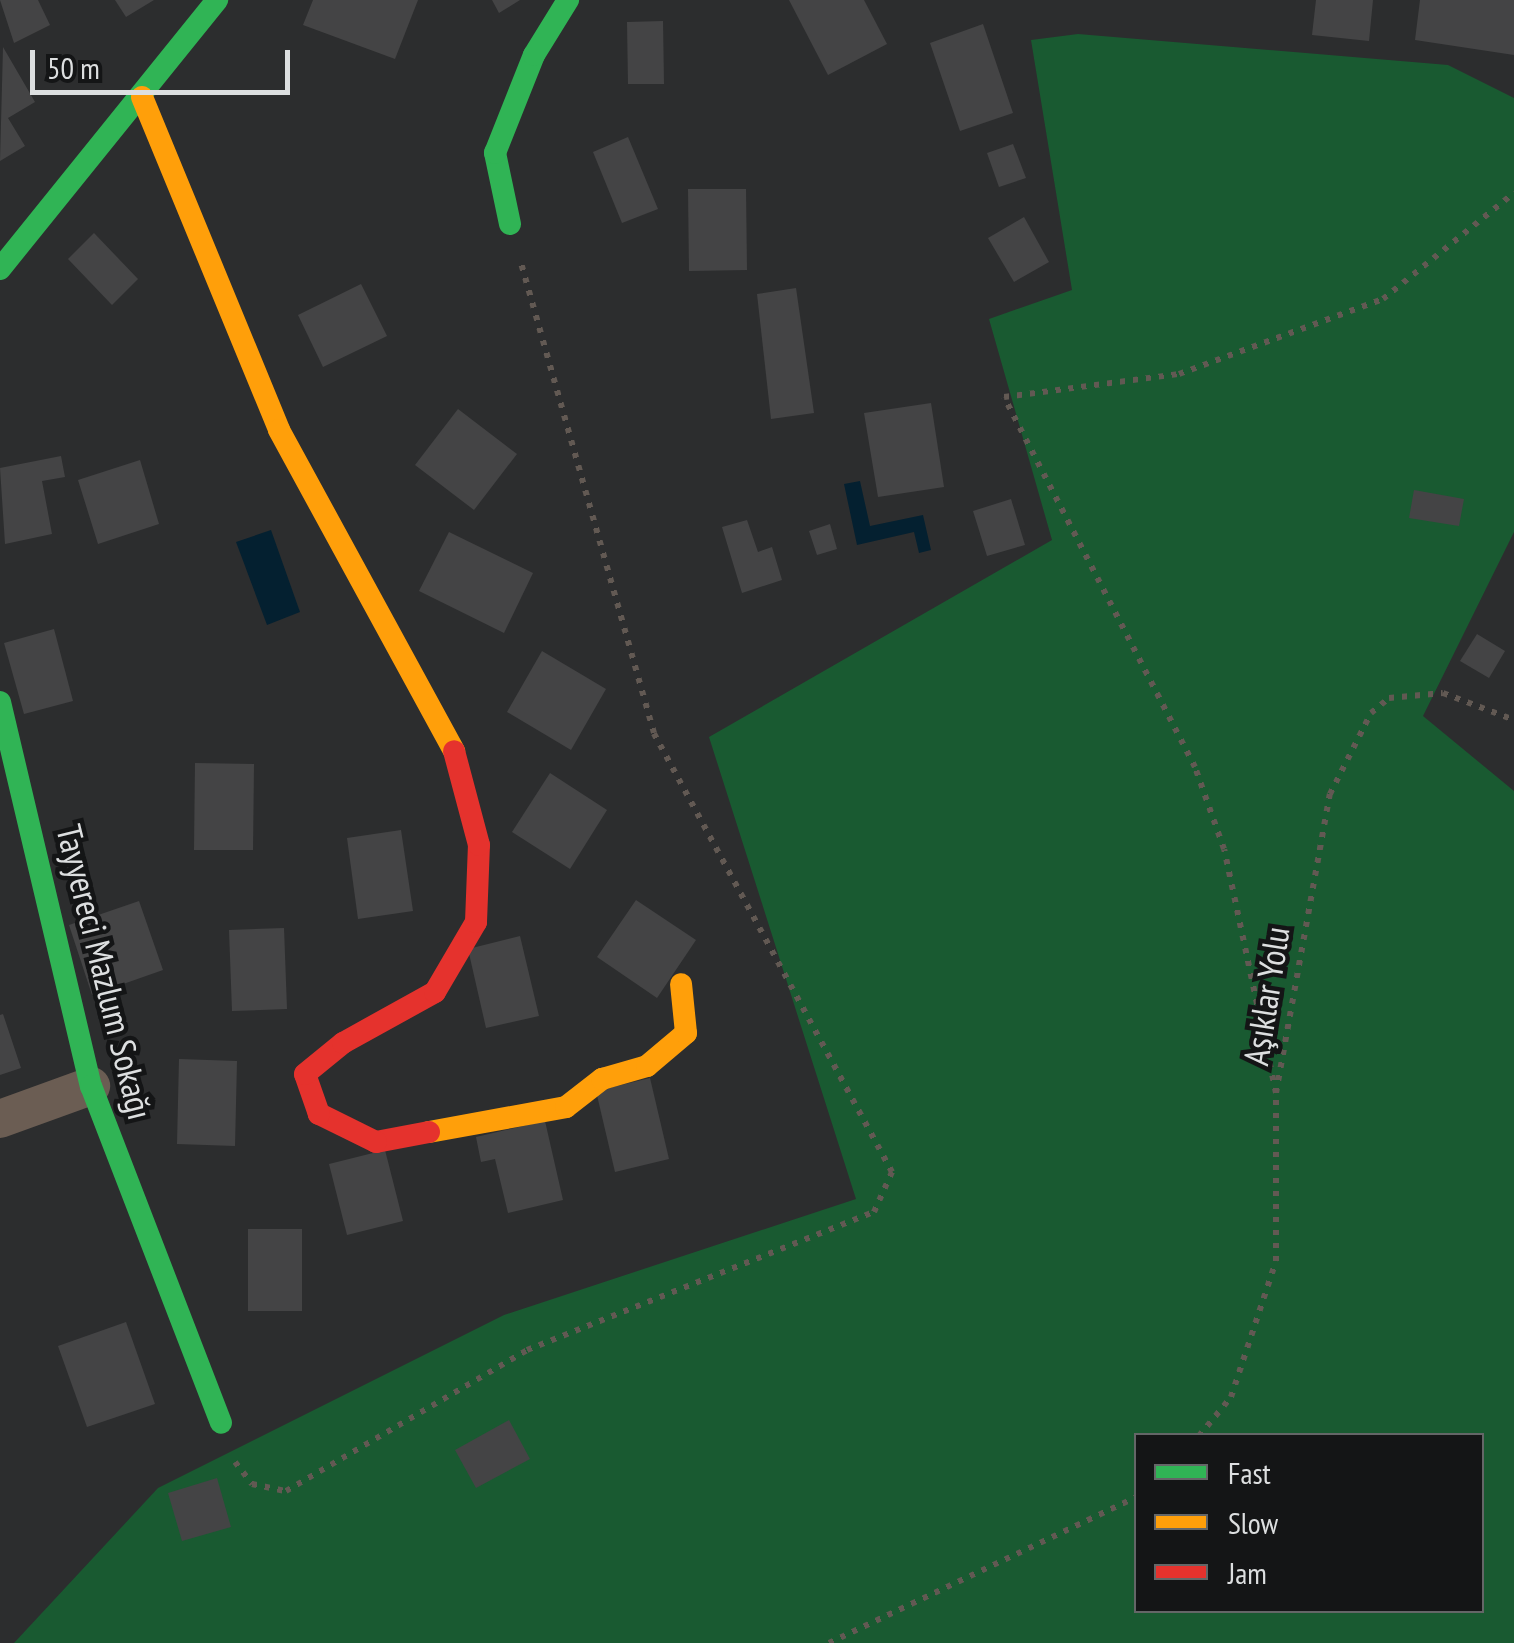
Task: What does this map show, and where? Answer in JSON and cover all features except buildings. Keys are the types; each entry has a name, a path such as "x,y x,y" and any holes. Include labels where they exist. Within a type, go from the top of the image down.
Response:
{"street":[{"path":"510,224 494,153 534,55 568,0"},
{"path":"0,269 142,97 212,3"},
{"path":"142,97 279,430 452,745 478,845 476,922 435,992 343,1044 305,1074 319,1114 376,1142 566,1107 602,1079 646,1066 686,1032 680,984"},
{"name":"Tayyereci Mazlum Sokağı","path":"0,702 9,768 91,1086 221,1423"},
{"path":"0,1119 91,1086"}],"path":[{"path":"1276,1092 1224,849 1195,767 1004,397 1178,374 1382,299 1514,193"},
{"path":"221,1423 239,1471 252,1484 286,1490 527,1350 874,1212 892,1172 654,733 510,224"},
{"name":"Aşıklar Yolu","path":"1201,1433 1231,1397 1276,1262 1276,1092 1330,794 1372,713 1389,698 1418,690 1442,693 1512,720"},
{"path":"1512,720 1514,730"},
{"path":"829,1643 1134,1498"}],"green space":[{"path":"1078,34 1448,65 1514,98 1514,532 1423,716 1514,791 1514,1643 14,1643 158,1488 504,1315 856,1199 709,737 1052,540 989,319 1072,290 1031,40"}],"water":[{"path":"860,481 870,526 923,515 931,550 919,553 914,532 857,545 844,484"},
{"path":"271,530 300,612 267,625 236,542"}],"traffic: fast":[{"path":"0,269 217,0"},
{"path":"510,224 495,153 534,55 568,0"},
{"path":"0,702 91,1086 221,1423"}],"traffic: slow":[{"path":"142,97 279,430 454,751"},
{"path":"429,1132 566,1107 602,1079 647,1066 686,1033 681,984"}],"traffic: jam":[{"path":"429,1132 376,1142 319,1114 305,1074 343,1043 435,992 476,922 479,845 454,751"}]}
